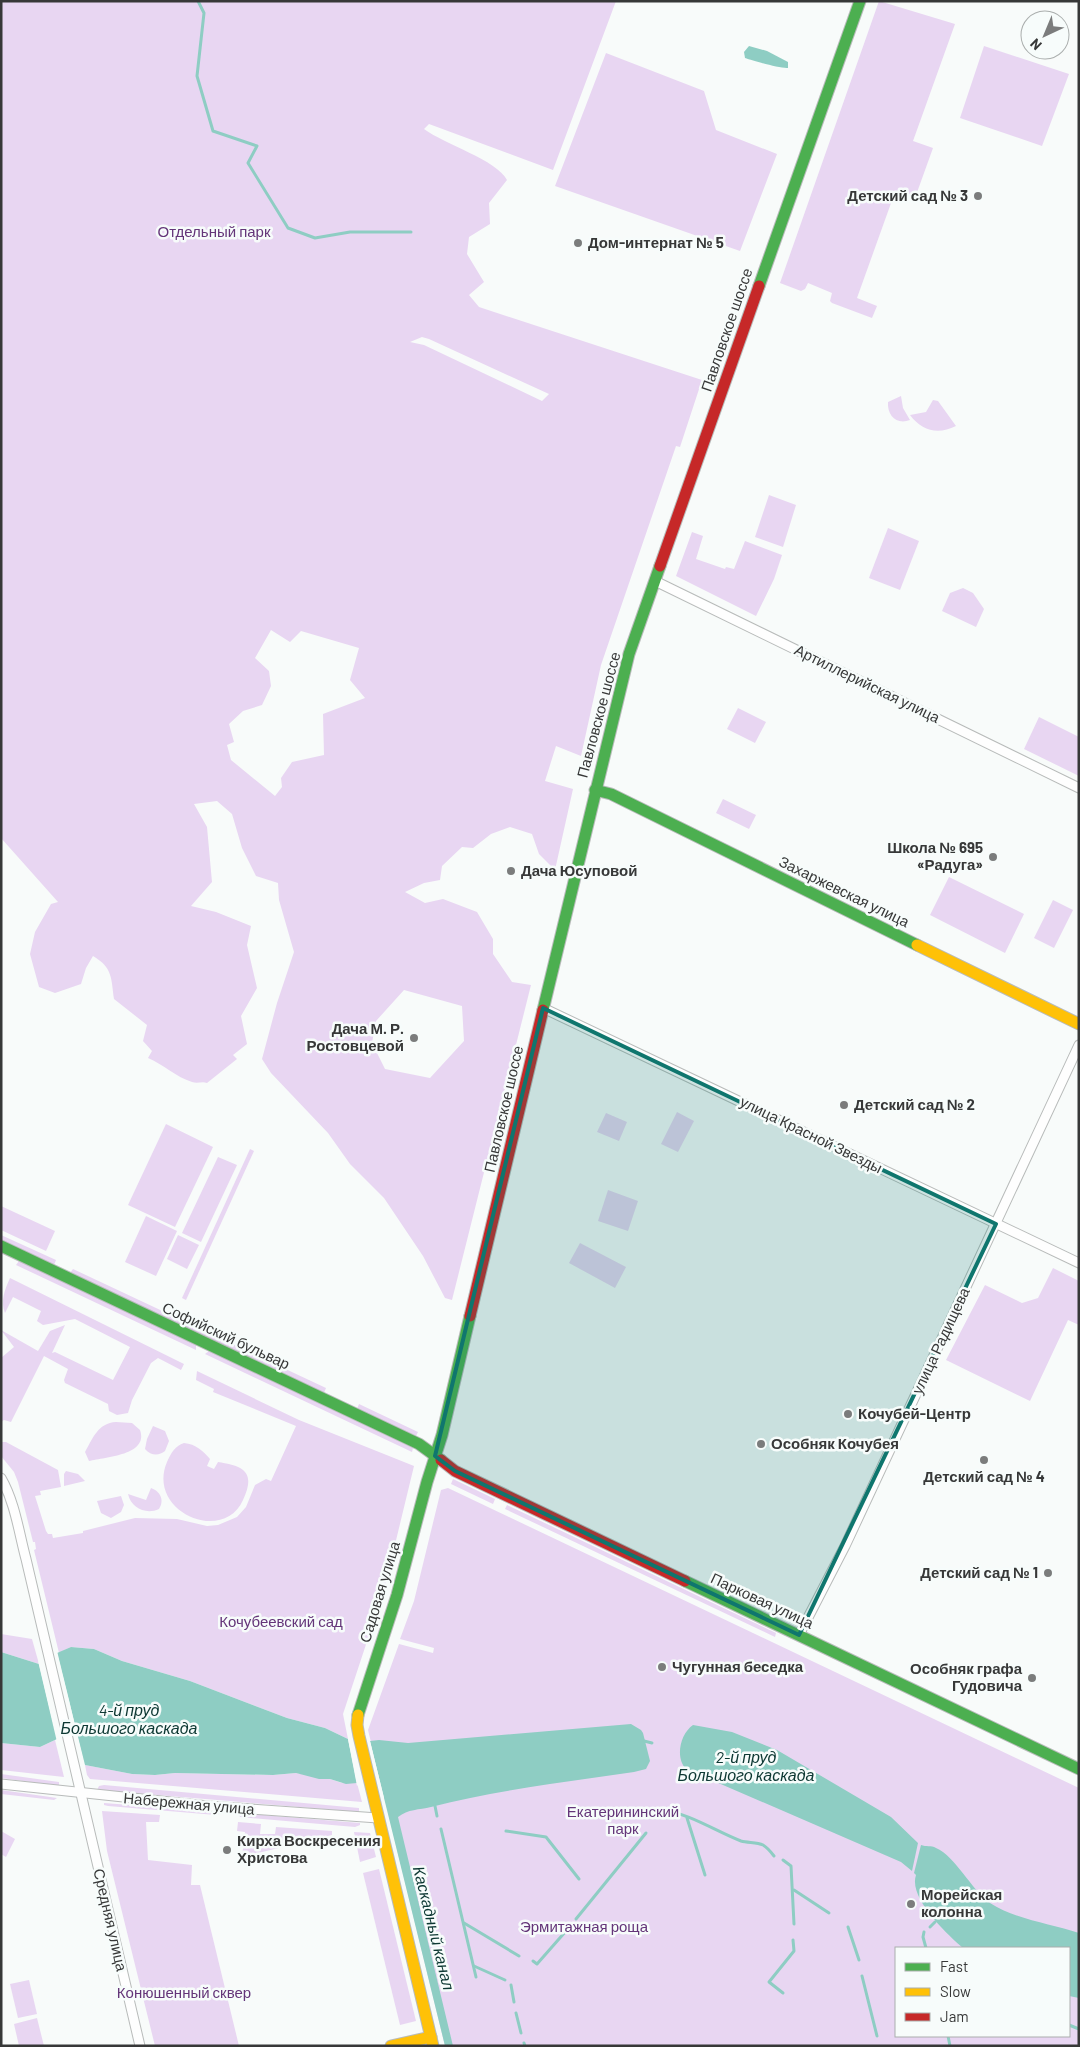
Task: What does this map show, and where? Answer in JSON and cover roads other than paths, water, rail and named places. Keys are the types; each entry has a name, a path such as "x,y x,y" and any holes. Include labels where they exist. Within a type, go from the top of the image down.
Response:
{"main road":[{"name":"Павловское шоссе","path":"435,1456 456,1378 629,654 860,1"},
{"name":"Захаржевская улица","path":"595,790 611,794 1079,1024"},
{"name":"Софийский бульвар","path":"1,1246 419,1444 435,1456"},
{"name":"Парковая улица","path":"435,1456 455,1471 1079,1769"},
{"name":"Садовая улица","path":"378,1818 359,1736 358,1719 362,1698 397,1595 435,1456"},
{"path":"378,1818 432,2041 391,2046"}],"street":[{"name":"Артиллерийская улица","path":"655,580 1079,788"},
{"name":"улица Красной Звезды","path":"543,1008 1079,1263"},
{"name":"улица Радищева","path":"799,1635 845,1546 1079,1045"},
{"name":"Средняя улица","path":"1,1478 12,1503 140,2046"},
{"name":"Набережная улица","path":"1,1784 208,1806 378,1818"}],"water":[{"path":"749,46 767,51 788,62 788,68 745,58 744,52"},
{"name":"4-й пруд Большого каскада","path":"71,1647 94,1649 122,1661 190,1681 287,1718 325,1728 348,1739 357,1783 346,1784 296,1773 273,1775 175,1773 155,1775 132,1774 85,1765 57,1653"},
{"path":"1,1652 39,1664 57,1739 40,1747 1,1743"},
{"path":"631,1724 643,1733 650,1761 646,1769 481,1796 410,1811 398,1817 453,2046 445,2046 370,1741 408,1743"},
{"name":"2-й пруд Большого каскада","path":"693,1725 732,1732 777,1750 891,1817 918,1843 912,1871 901,1862 686,1769 681,1759 680,1746 685,1734"},
{"path":"921,1845 934,1847 950,1858 976,1890 990,1903 1000,1909 1021,1917 1079,1933 1079,1998 1070,1996 1070,1947 962,1947 939,1925 923,1905 915,1884 916,1875 914,1873"}],"waterway":[{"path":"198,1 204,13 197,76 213,131 257,146 248,163 288,228 315,238 350,232 411,232"},
{"path":"644,1741 652,1743"},
{"path":"435,1806 437,1816"},
{"path":"661,1810 692,1818 741,1841 763,1845 774,1856"},
{"path":"687,1818 705,1875"},
{"path":"441,1829 476,1977"},
{"path":"506,1831 546,1837 579,1879"},
{"path":"576,1919 646,1833"},
{"path":"783,1860 791,1866 794,1924"},
{"path":"794,1890 829,1913"},
{"path":"930,1927 935,1922"},
{"path":"464,1923 519,1956"},
{"path":"848,1927 859,1960"},
{"path":"533,1961 537,1964 566,1931"},
{"path":"924,1932 923,1937 926,1947"},
{"path":"783,1993 769,1982 794,1951 793,1940"},
{"path":"474,1966 505,1980"},
{"path":"862,1976 877,2036"},
{"path":"511,1985 514,2002"},
{"path":"516,2013 521,2033"},
{"path":"1070,2025 1079,2029"},
{"path":"948,2037 950,2046"}],"place":[{"name":"Детский сад № 3","path":"978,196"},
{"name":"Дом-интернат № 5","path":"578,243"},
{"name":"Школа № 695 «Радуга»","path":"993,857"},
{"name":"Дача Юсуповой","path":"511,871"},
{"name":"Дача М. Р. Ростовцевой","path":"414,1038"},
{"name":"Детский сад № 2","path":"844,1105"},
{"name":"Кочубей-Центр","path":"848,1414"},
{"name":"Особняк Кочубея","path":"761,1444"},
{"name":"Детский сад № 4","path":"984,1460"},
{"name":"Детский сад № 1","path":"1048,1573"},
{"name":"Чугунная беседка","path":"662,1667"},
{"name":"Особняк графа Гудовича","path":"1032,1678"},
{"name":"Кирха Воскресения Христова","path":"227,1850"},
{"name":"Морейская колонна","path":"911,1904"}],"park label":[{"name":"Отдельный парк","path":"214,232"},
{"name":"Кочубеевский сад","path":"281,1622"},
{"name":"Екатерининский парк","path":"623,1820"},
{"name":"Эрмитажная роща","path":"584,1927"},
{"name":"Конюшенный сквер","path":"184,1993"}],"water label":[{"name":"Каскадный канал","path":"434,1928"}]}
